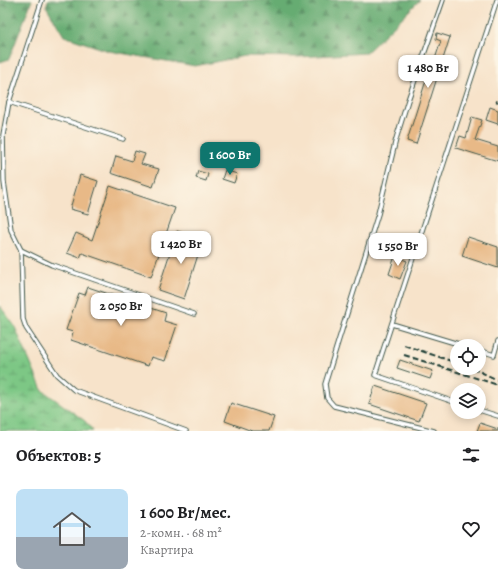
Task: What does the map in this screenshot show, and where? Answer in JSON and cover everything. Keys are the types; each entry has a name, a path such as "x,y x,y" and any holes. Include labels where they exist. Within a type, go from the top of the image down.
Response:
{"lane":[{"path":"42,0 9,102 3,135 4,182 11,230 21,250 22,319 26,328 57,375 74,390 186,431"},
{"path":"434,431 334,406 328,398 325,384 378,214 396,139 443,0"},
{"path":"450,401 375,376 497,0"},
{"path":"9,102 123,139"},
{"path":"21,250 52,265 194,314"},
{"path":"392,324 450,341"},
{"path":"486,352 494,354 498,342"},
{"path":"486,412 498,416"}],"green space":[{"path":"0,0 32,0 9,59 0,62"},
{"path":"48,0 420,0 366,53 298,57 245,56 195,66 109,51 64,36 46,6"},
{"path":"0,306 14,325 42,390 85,421 93,431 0,431"}],"building":[{"path":"437,33 450,37 416,144 407,141 432,61 434,62 441,41 436,39"},
{"path":"490,107 498,110 498,124 486,120"},
{"path":"472,117 482,120 475,140 498,147 498,161 456,148 460,136 466,138"},
{"path":"135,151 145,154 141,164 159,169 153,187 111,173 116,156 132,161"},
{"path":"225,170 237,174 234,183 222,179"},
{"path":"198,171 208,174 206,181 196,178"},
{"path":"80,175 98,181 88,214 70,209"},
{"path":"110,186 175,208 151,277 82,253 80,258 67,253 76,233 92,240"},
{"path":"177,231 203,239 184,299 158,290"},
{"path":"468,237 498,247 498,268 462,256"},
{"path":"395,256 407,261 400,279 389,274"},
{"path":"88,287 166,313 164,321 177,325 165,361 151,357 148,366 71,340 73,332 66,330 79,293 85,295"},
{"path":"400,360 433,371 430,379 397,368"},
{"path":"375,386 426,403 419,421 369,404"},
{"path":"231,403 274,417 269,431 252,431 225,421"},
{"path":"480,423 498,429 498,431 477,431"}],"railway":[{"path":"404,345 450,361"},
{"path":"404,355 498,385"},
{"path":"486,374 498,380"}]}
